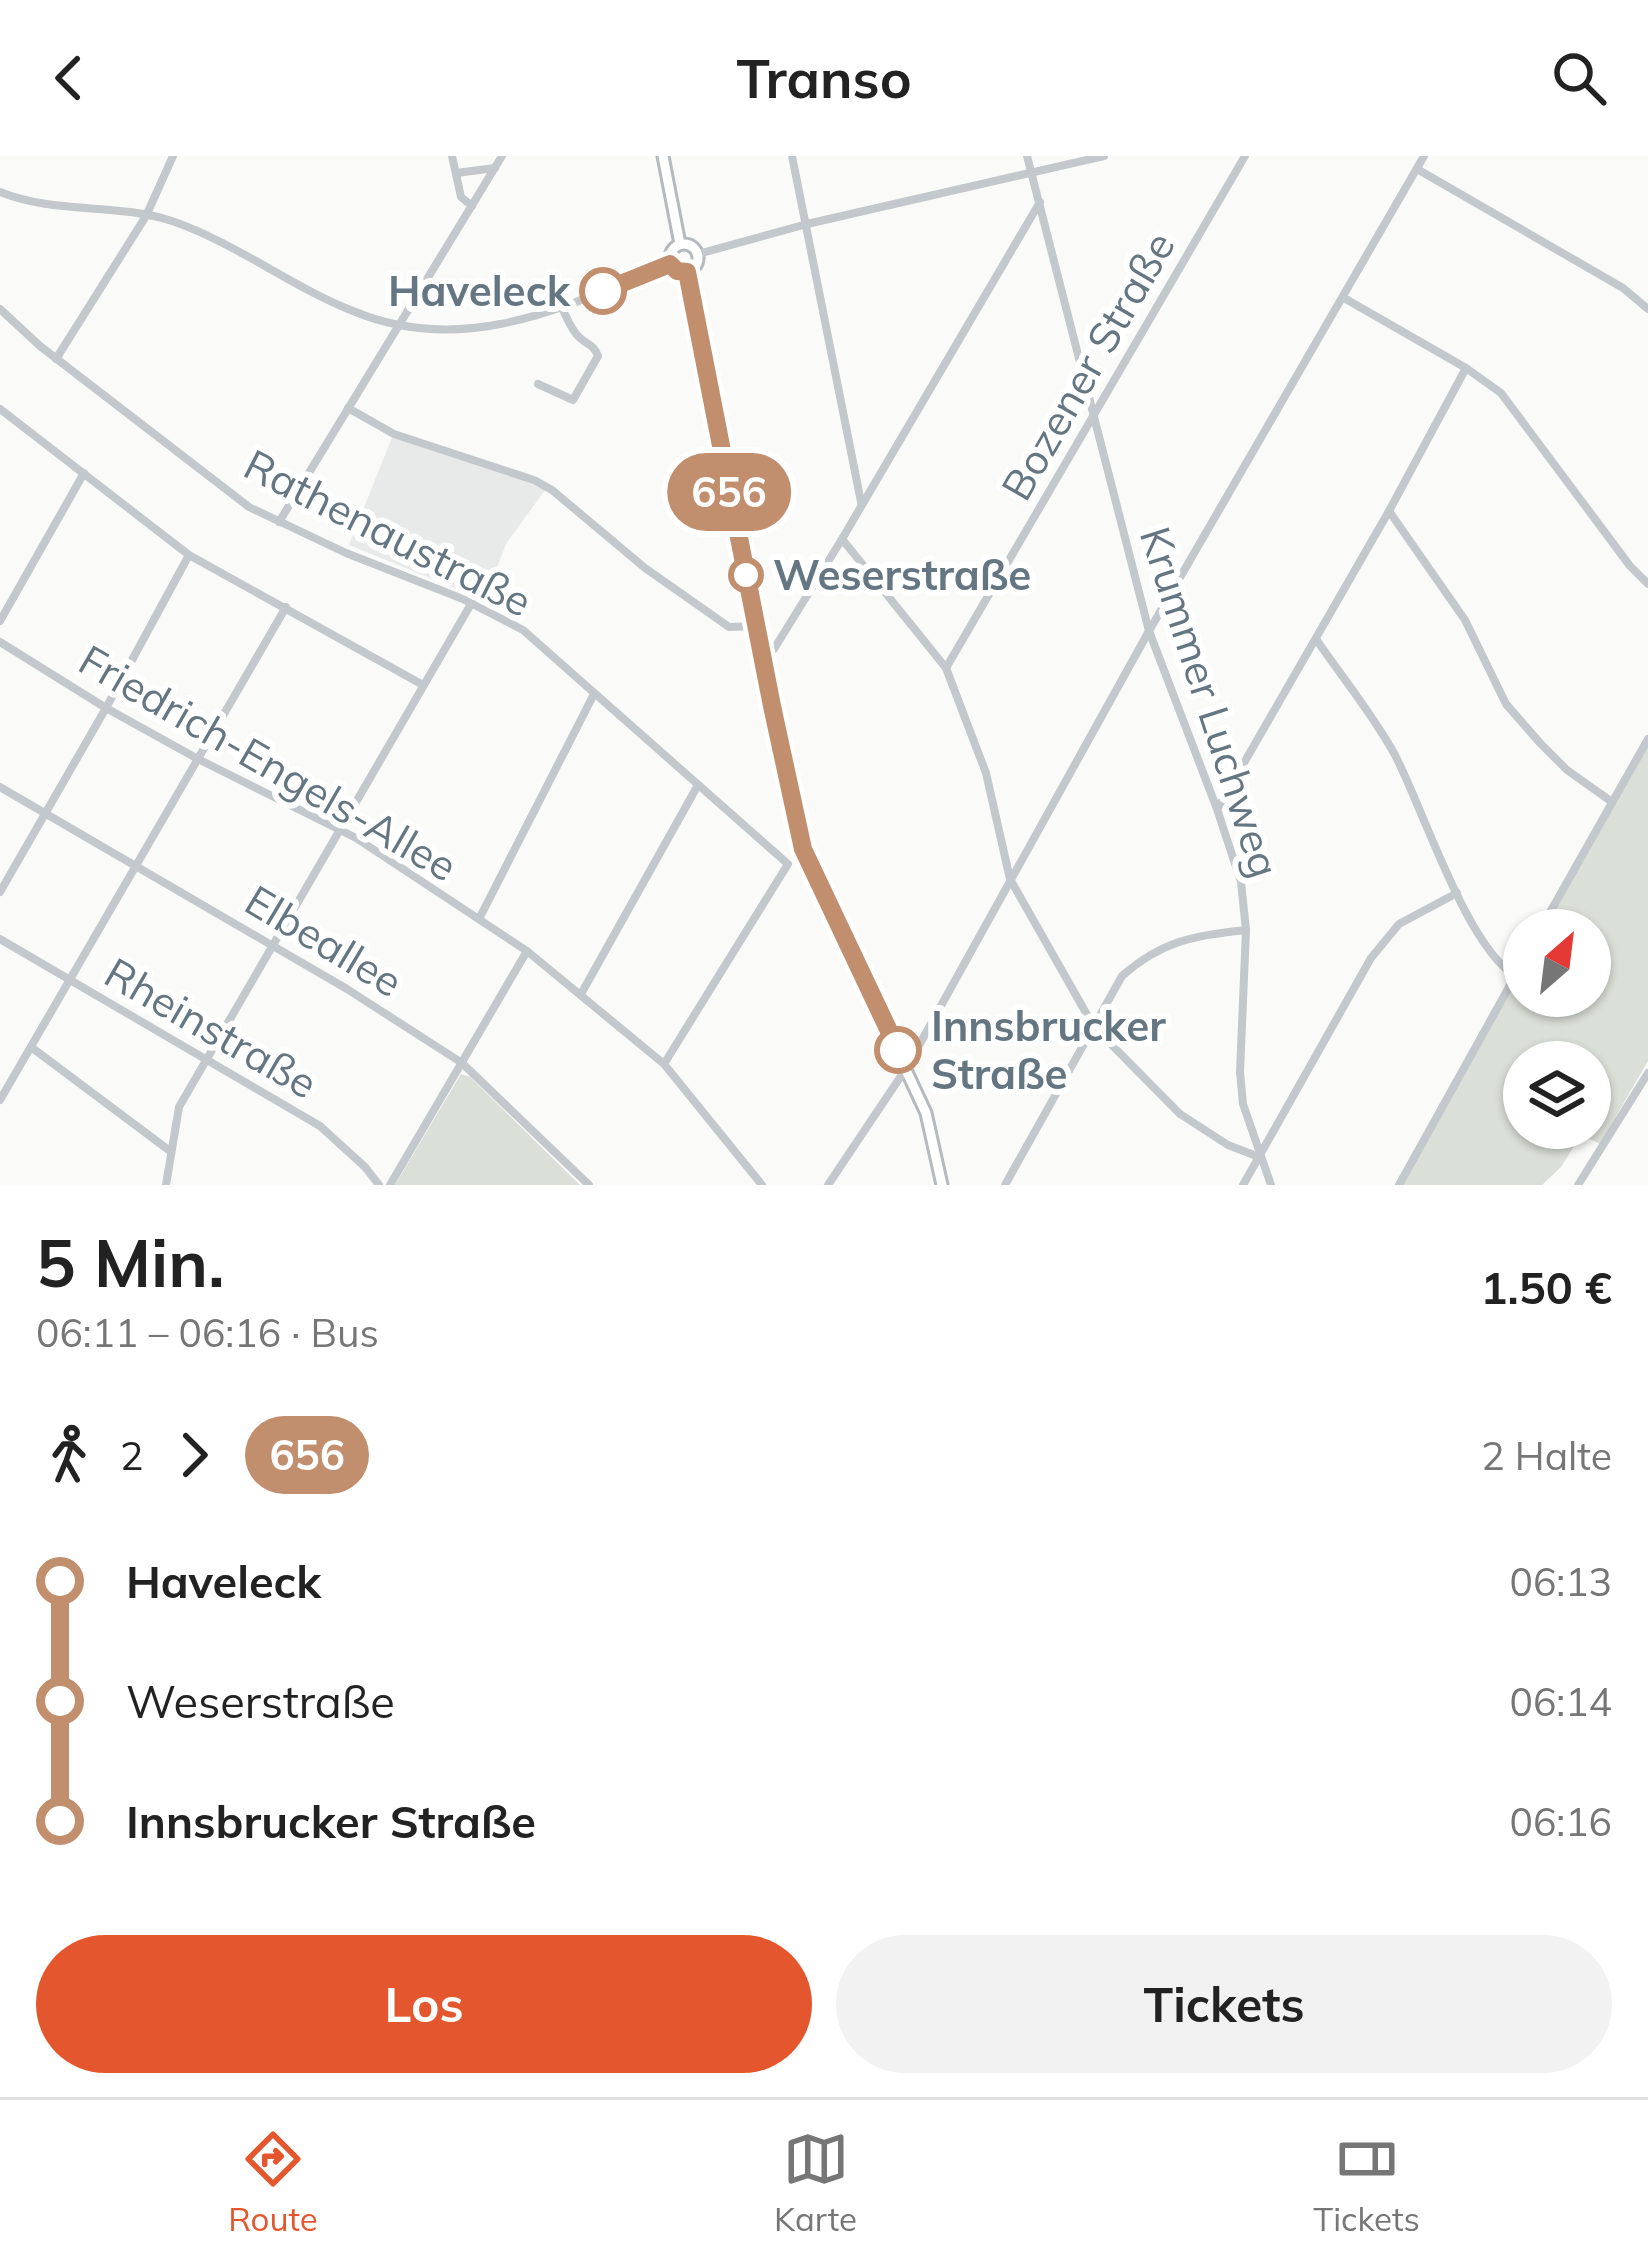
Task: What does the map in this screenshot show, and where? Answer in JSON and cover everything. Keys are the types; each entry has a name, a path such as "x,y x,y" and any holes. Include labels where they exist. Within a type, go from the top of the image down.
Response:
{"main road":[{"path":"663,156 680,244"},
{"path":"680,244 693,247 698,254 695,268 687,272 670,264 672,250 680,244"},
{"path":"687,272 803,849 907,1067 931,1130 942,1185"}],"street":[{"path":"56,359 146,216 172,156"},
{"path":"452,156 461,197 472,206"},
{"path":"279,522 502,156"},
{"path":"793,156 862,505"},
{"name":"Krummer Luchweg","path":"1027,156 1149,631 1240,882 1246,930 1243,1104 1271,1185"},
{"path":"698,254 1104,156"},
{"name":"Bozener Straße","path":"946,668 1245,156"},
{"path":"828,1185 907,1067 1149,631 1424,156"},
{"path":"456,173 495,168"},
{"path":"1417,169 1623,288 1648,309"},
{"path":"0,192 165,219 212,236 354,312 398,324 466,330 505,325 562,308 670,264"},
{"path":"762,652 775,649 1040,202"},
{"path":"1344,298 1502,393 1648,584"},
{"path":"538,384 574,400 598,356 595,347 570,326 562,308"},
{"name":"Rathenaustraße","path":"0,309 56,359 250,507 523,630 788,864 664,1064"},
{"path":"1217,809 1466,368"},
{"path":"348,408 394,434 534,480 729,627 757,626"},
{"path":"0,409 189,555 423,685"},
{"path":"0,621 84,473"},
{"path":"1389,511 1465,620 1506,704 1568,770 1612,802"},
{"path":"842,539 946,668 986,773 1010,879 1094,1027 1180,1114 1228,1145 1259,1157"},
{"path":"0,892 189,555"},
{"path":"166,1185 179,1107 471,604"},
{"path":"0,1100 286,607"},
{"path":"1316,639 1393,752 1457,893 1503,968"},
{"name":"Friedrich-Engels-Allee","path":"0,642 198,759 340,829 527,952 664,1064 762,1185"},
{"path":"479,919 594,694"},
{"path":"1552,909 1648,739"},
{"path":"581,994 698,785"},
{"name":"Elbeallee","path":"0,787 274,945 462,1063 589,1185"},
{"path":"1243,1185 1379,947 1399,924 1457,893"},
{"path":"1004,1185 1122,976 1142,959 1179,940 1246,930"},
{"name":"Rheinstraße","path":"0,939 320,1126 379,1185"},
{"path":"389,1185 527,952"},
{"path":"1400,1185 1503,998"},
{"path":"31,1047 170,1151"},
{"path":"1578,1185 1648,1072"}],"shaded area":[{"path":"393,435 546,489 507,542 484,600 349,545"},
{"path":"1648,737 1648,1061 1611,1125 1611,1041 1503,1041 1503,1149 1572,1149 1561,1167 1542,1185 1403,1185 1503,999 1503,1017 1611,1017 1611,909 1552,909"},
{"path":"461,1074 470,1077 580,1185 395,1185"}],"bus line":[{"name":"656","path":"603,291 670,264 687,272 803,849 898,1050"}],"place":[{"name":"Haveleck","path":"603,291"},
{"name":"Weserstraße","path":"746,575"},
{"name":"Innsbrucker Straße","path":"898,1050"}]}
